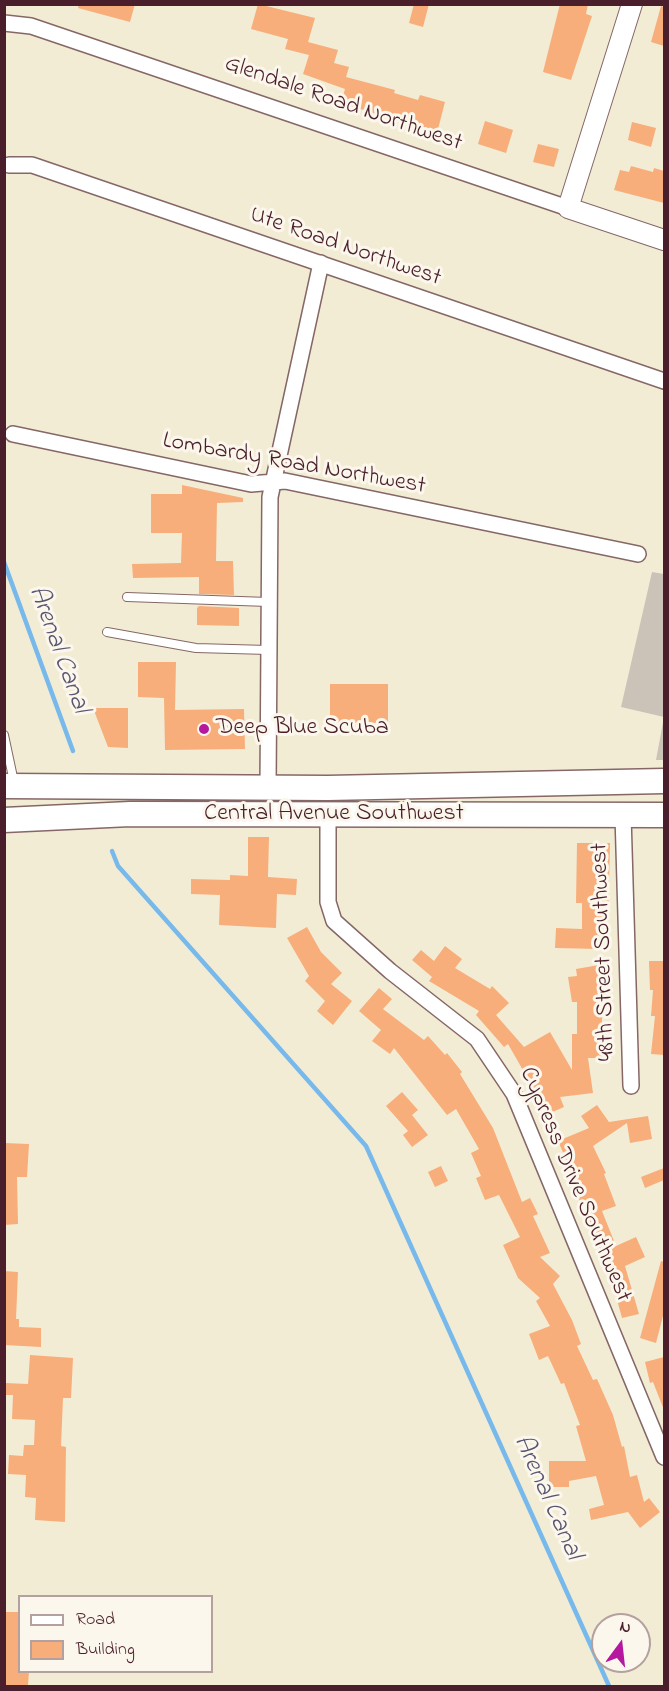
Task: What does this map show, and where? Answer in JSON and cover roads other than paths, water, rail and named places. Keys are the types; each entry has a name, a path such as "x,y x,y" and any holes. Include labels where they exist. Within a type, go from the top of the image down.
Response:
{"main road":[{"path":"10,786 268,787 664,781"},
{"name":"Central Avenue Southwest","path":"4,820 130,814 664,814"}],"street":[{"path":"568,208 632,4"},
{"name":"Glendale Road Northwest","path":"4,23 31,26 664,240"},
{"name":"Ute Road Northwest","path":"9,165 32,165 664,381"},
{"path":"268,787 269,512 273,481 321,263"},
{"name":"Lombardy Road Northwest","path":"13,434 251,484 285,481 638,554"},
{"name":"Cypress Drive Southwest","path":"328,814 328,902 334,921 390,971 477,1039 499,1069 514,1094 664,1457"},
{"name":"48th Street Southwest","path":"623,815 631,1086"}],"lane":[{"path":"127,597 268,602"},
{"path":"107,632 196,648 268,650"},
{"path":"4,735 10,786"}],"waterway":[{"name":"Arenal Canal","path":"4,562 73,751"},
{"path":"112,851 118,866 366,1146 609,1686"}],"place":[{"name":"Deep Blue Scuba","path":"204,729"}]}
